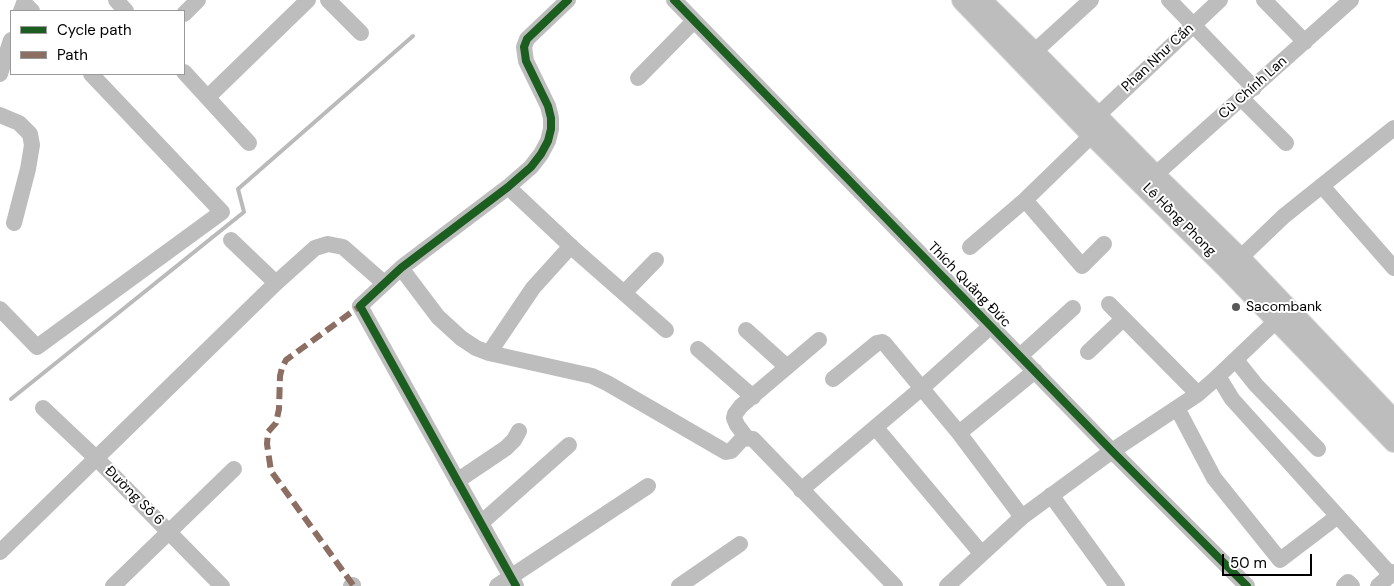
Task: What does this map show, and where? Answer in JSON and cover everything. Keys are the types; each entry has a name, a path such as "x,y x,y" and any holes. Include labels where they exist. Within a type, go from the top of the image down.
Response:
{"main road":[{"name":"Lê Hồng Phong","path":"962,0 1092,135 1234,264 1394,420"},
{"name":"Lê Hồng Phong","path":"981,0 1155,176 1234,264 1276,320 1394,442"}],"street":[{"path":"116,0 125,10"},
{"path":"185,13 198,0"},
{"path":"208,97 308,0"},
{"path":"328,0 361,33"},
{"path":"514,581 360,306 401,268 508,187 531,167 541,154 548,141 551,130 551,118 548,106 526,62 524,46 527,39 568,0"},
{"name":"Thích Quảng Đức","path":"674,0 1112,451 1247,586"},
{"path":"1034,52 1091,0"},
{"path":"1169,0 1254,88"},
{"name":"Phan Như Cẩn","path":"1097,116 1220,0"},
{"path":"1264,0 1305,42"},
{"name":"Cù Chính Lan","path":"1155,176 1351,0"},
{"path":"21,10 24,3 31,10"},
{"path":"638,78 694,21"},
{"path":"0,74 10,43"},
{"path":"185,73 249,143"},
{"path":"0,309 38,347 222,212 92,75"},
{"path":"1242,99 1286,143"},
{"path":"0,115 19,123 30,134 32,145 14,223"},
{"path":"1234,264 1284,216 1394,128"},
{"path":"970,247 1025,200 1092,135"},
{"path":"1322,186 1394,268"},
{"path":"508,187 666,330"},
{"path":"1025,200 1082,266 1104,244"},
{"path":"231,240 276,282"},
{"path":"0,552 276,282 315,248 328,244 343,247 384,283"},
{"path":"489,353 533,288 571,246"},
{"path":"624,293 656,260"},
{"path":"401,268 448,328 476,348 489,353 592,376 726,452 731,451 746,437"},
{"path":"1109,304 1198,394"},
{"path":"1020,356 1073,308"},
{"path":"1088,352 1123,319"},
{"path":"947,586 1022,517 1112,451 1198,394 1276,320"},
{"path":"802,490 992,326"},
{"path":"746,330 788,367"},
{"path":"819,340 740,406 734,414 734,418 746,437 753,439 895,586"},
{"path":"833,380 877,343 882,342 885,344 959,432 1022,517"},
{"path":"698,349 752,397"},
{"path":"1236,360 1256,385 1318,449"},
{"path":"959,432 1034,371"},
{"path":"1218,376 1232,399 1393,574 1378,586"},
{"name":"Đường Số 6","path":"43,408 96,458 222,586"},
{"path":"1177,408 1214,478 1280,560 1338,516"},
{"path":"876,428 981,553"},
{"path":"457,481 506,448 519,431"},
{"path":"481,523 569,445"},
{"path":"113,586 234,469"},
{"path":"497,586 514,581 648,486"},
{"path":"1051,495 1117,586"},
{"path":"680,586 740,544"},
{"path":"1344,586 1348,582 1352,586"}],"waterway":[{"path":"11,399 244,212 238,189 413,36"}],"marked path":[{"path":"353,585 271,471 267,444 268,432 276,423 279,409 280,376 286,360 360,306"}],"cycle path":[{"path":"516,586 360,306 401,268 508,187 531,167 541,154 548,141 551,118 548,106 526,61 524,47 527,39 568,0"},
{"path":"674,0 1112,451 1247,586"}],"place":[{"name":"Sacombank","path":"1236,307"}]}
